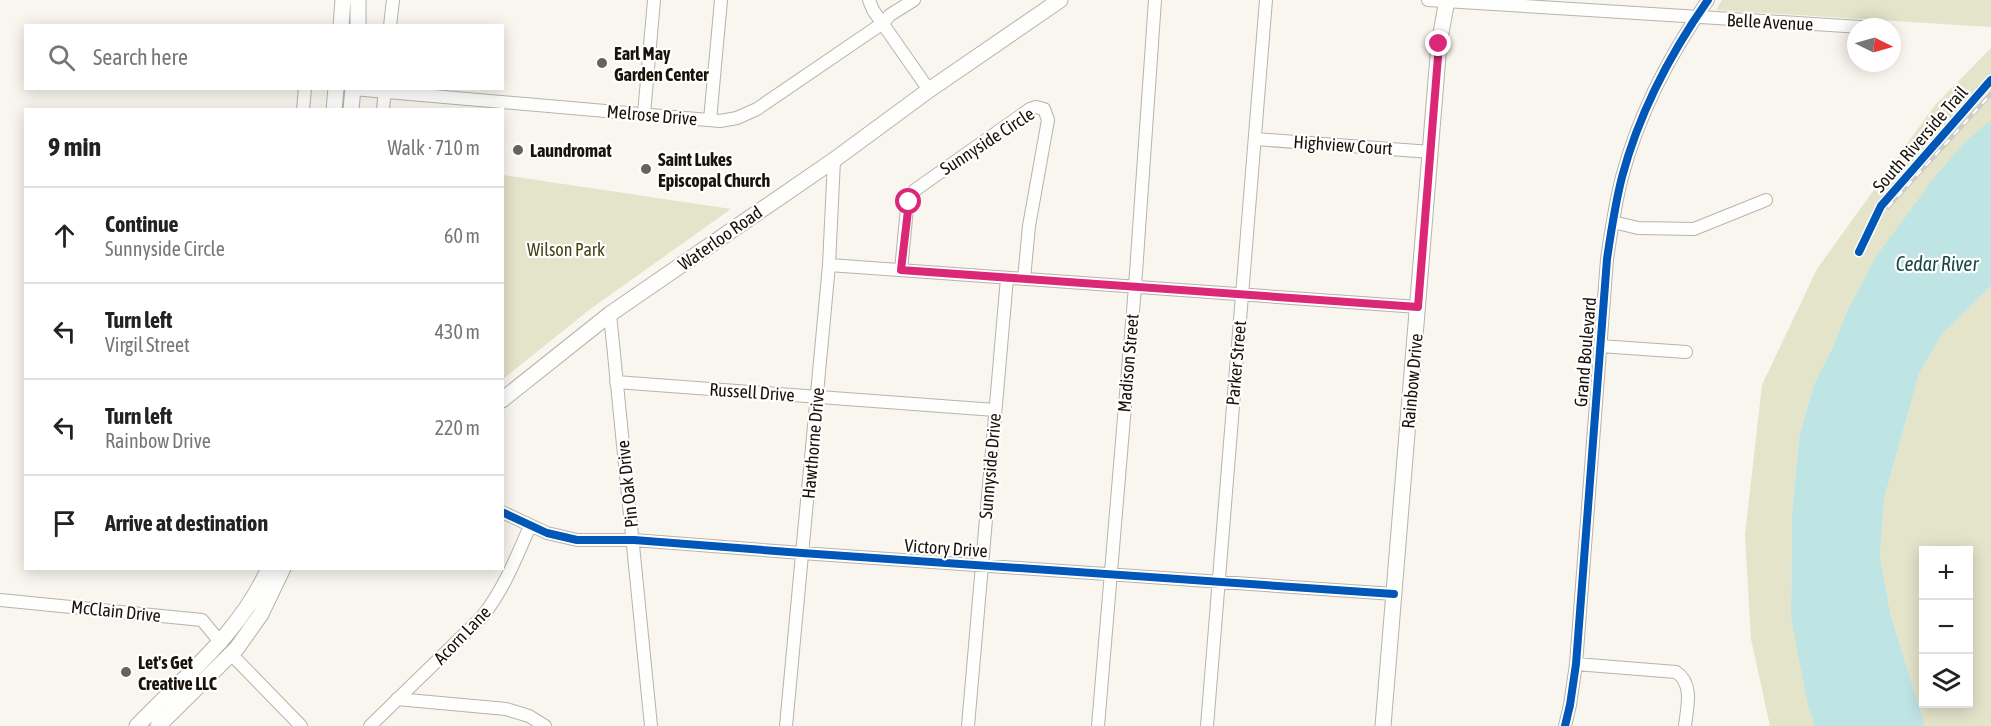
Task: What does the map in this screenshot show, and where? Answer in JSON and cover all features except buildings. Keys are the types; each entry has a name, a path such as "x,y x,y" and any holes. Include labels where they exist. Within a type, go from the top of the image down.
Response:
{"main road":[{"path":"342,23 344,0"},
{"path":"357,24 358,0"},
{"name":"Waterloo Road","path":"504,398 610,314 834,160 929,90 1060,0"},
{"name":"Rainbow Drive","path":"1383,726 1439,44 1447,1"},
{"path":"334,108 336,90"},
{"path":"351,108 353,90"},
{"path":"158,726 226,648 260,589 268,570"},
{"path":"137,726 261,614 282,570"}],"street":[{"path":"390,24 393,0"},
{"path":"644,114 654,0"},
{"path":"711,120 721,0"},
{"path":"869,0 873,10 929,90"},
{"name":"Melrose Drive","path":"385,90 720,121 737,118 757,109 914,0"},
{"name":"Madison Street","path":"1098,726 1135,287 1155,0"},
{"name":"Parker Street","path":"1207,726 1266,0"},
{"name":"Belle Avenue","path":"1428,0 1847,26"},
{"name":"Grand Boulevard","path":"1565,726 1575,664 1607,259 1613,222 1622,178 1637,129 1662,76 1708,0"},
{"path":"303,108 305,90"},
{"path":"383,108 385,90"},
{"name":"Sunnyside Circle","path":"901,270 907,208 915,190 1036,107 1046,112 1048,120 1029,226 1024,279"},
{"name":"Highview Court","path":"1254,139 1431,152"},
{"name":"Hawthorne Drive","path":"786,726 829,265 834,160"},
{"path":"1613,222 1638,228 1694,229 1766,200"},
{"path":"829,265 1418,307"},
{"name":"Sunnyside Drive","path":"968,726 1007,278"},
{"name":"Pin Oak Drive","path":"610,314 651,726"},
{"path":"1600,346 1686,352"},
{"name":"Russell Drive","path":"616,382 995,410"},
{"name":"Victory Drive","path":"504,513 547,533 577,540 634,540 1394,594"},
{"name":"Acorn Lane","path":"370,726 468,631 491,605 511,571 530,526"},
{"name":"McClain Drive","path":"0,600 202,620 300,726"},
{"path":"1575,664 1676,672 1687,687 1685,726"},
{"path":"397,699 506,709 529,716 545,726"}],"green space":[{"path":"1722,0 1991,0 1991,27 1901,21 1901,18 1847,18 1716,10"},
{"path":"1991,48 1991,124 1875,258 1847,311 1833,347 1814,384 1799,438 1792,513 1791,617 1824,726 1770,726 1751,639 1745,535 1762,385 1817,269 1935,105"},
{"name":"Wilson Park","path":"504,175 731,209 589,310 504,378"},
{"path":"1991,286 1991,726 1925,726 1919,708 1973,708 1973,546 1919,546 1919,707 1891,616 1880,558 1884,499 1919,374 1942,334"}],"water":[{"name":"Cedar River","path":"1991,120 1991,286 1942,334 1919,374 1884,499 1880,558 1891,616 1925,726 1815,726 1807,701 1791,617 1792,513 1799,438 1814,384 1833,347 1847,311 1875,258 1937,174 1965,142"}],"railway":[{"path":"1888,207 1991,94"}],"cycle path":[{"path":"1565,726 1576,664 1607,259 1615,208 1629,153 1647,107 1681,41 1708,0"},
{"name":"South Riverside Trail","path":"1859,252 1881,206 1991,80"},
{"path":"504,513 547,533 577,540 634,540 1394,594"}],"place":[{"name":"Earl May Garden Center","path":"602,63"},
{"name":"Laundromat","path":"518,150"},
{"name":"Saint Lukes Episcopal Church","path":"646,169"},
{"name":"Let's Get Creative LLC","path":"126,672"}],"route":[{"path":"909,202 901,270 1418,307 1439,44"}]}
